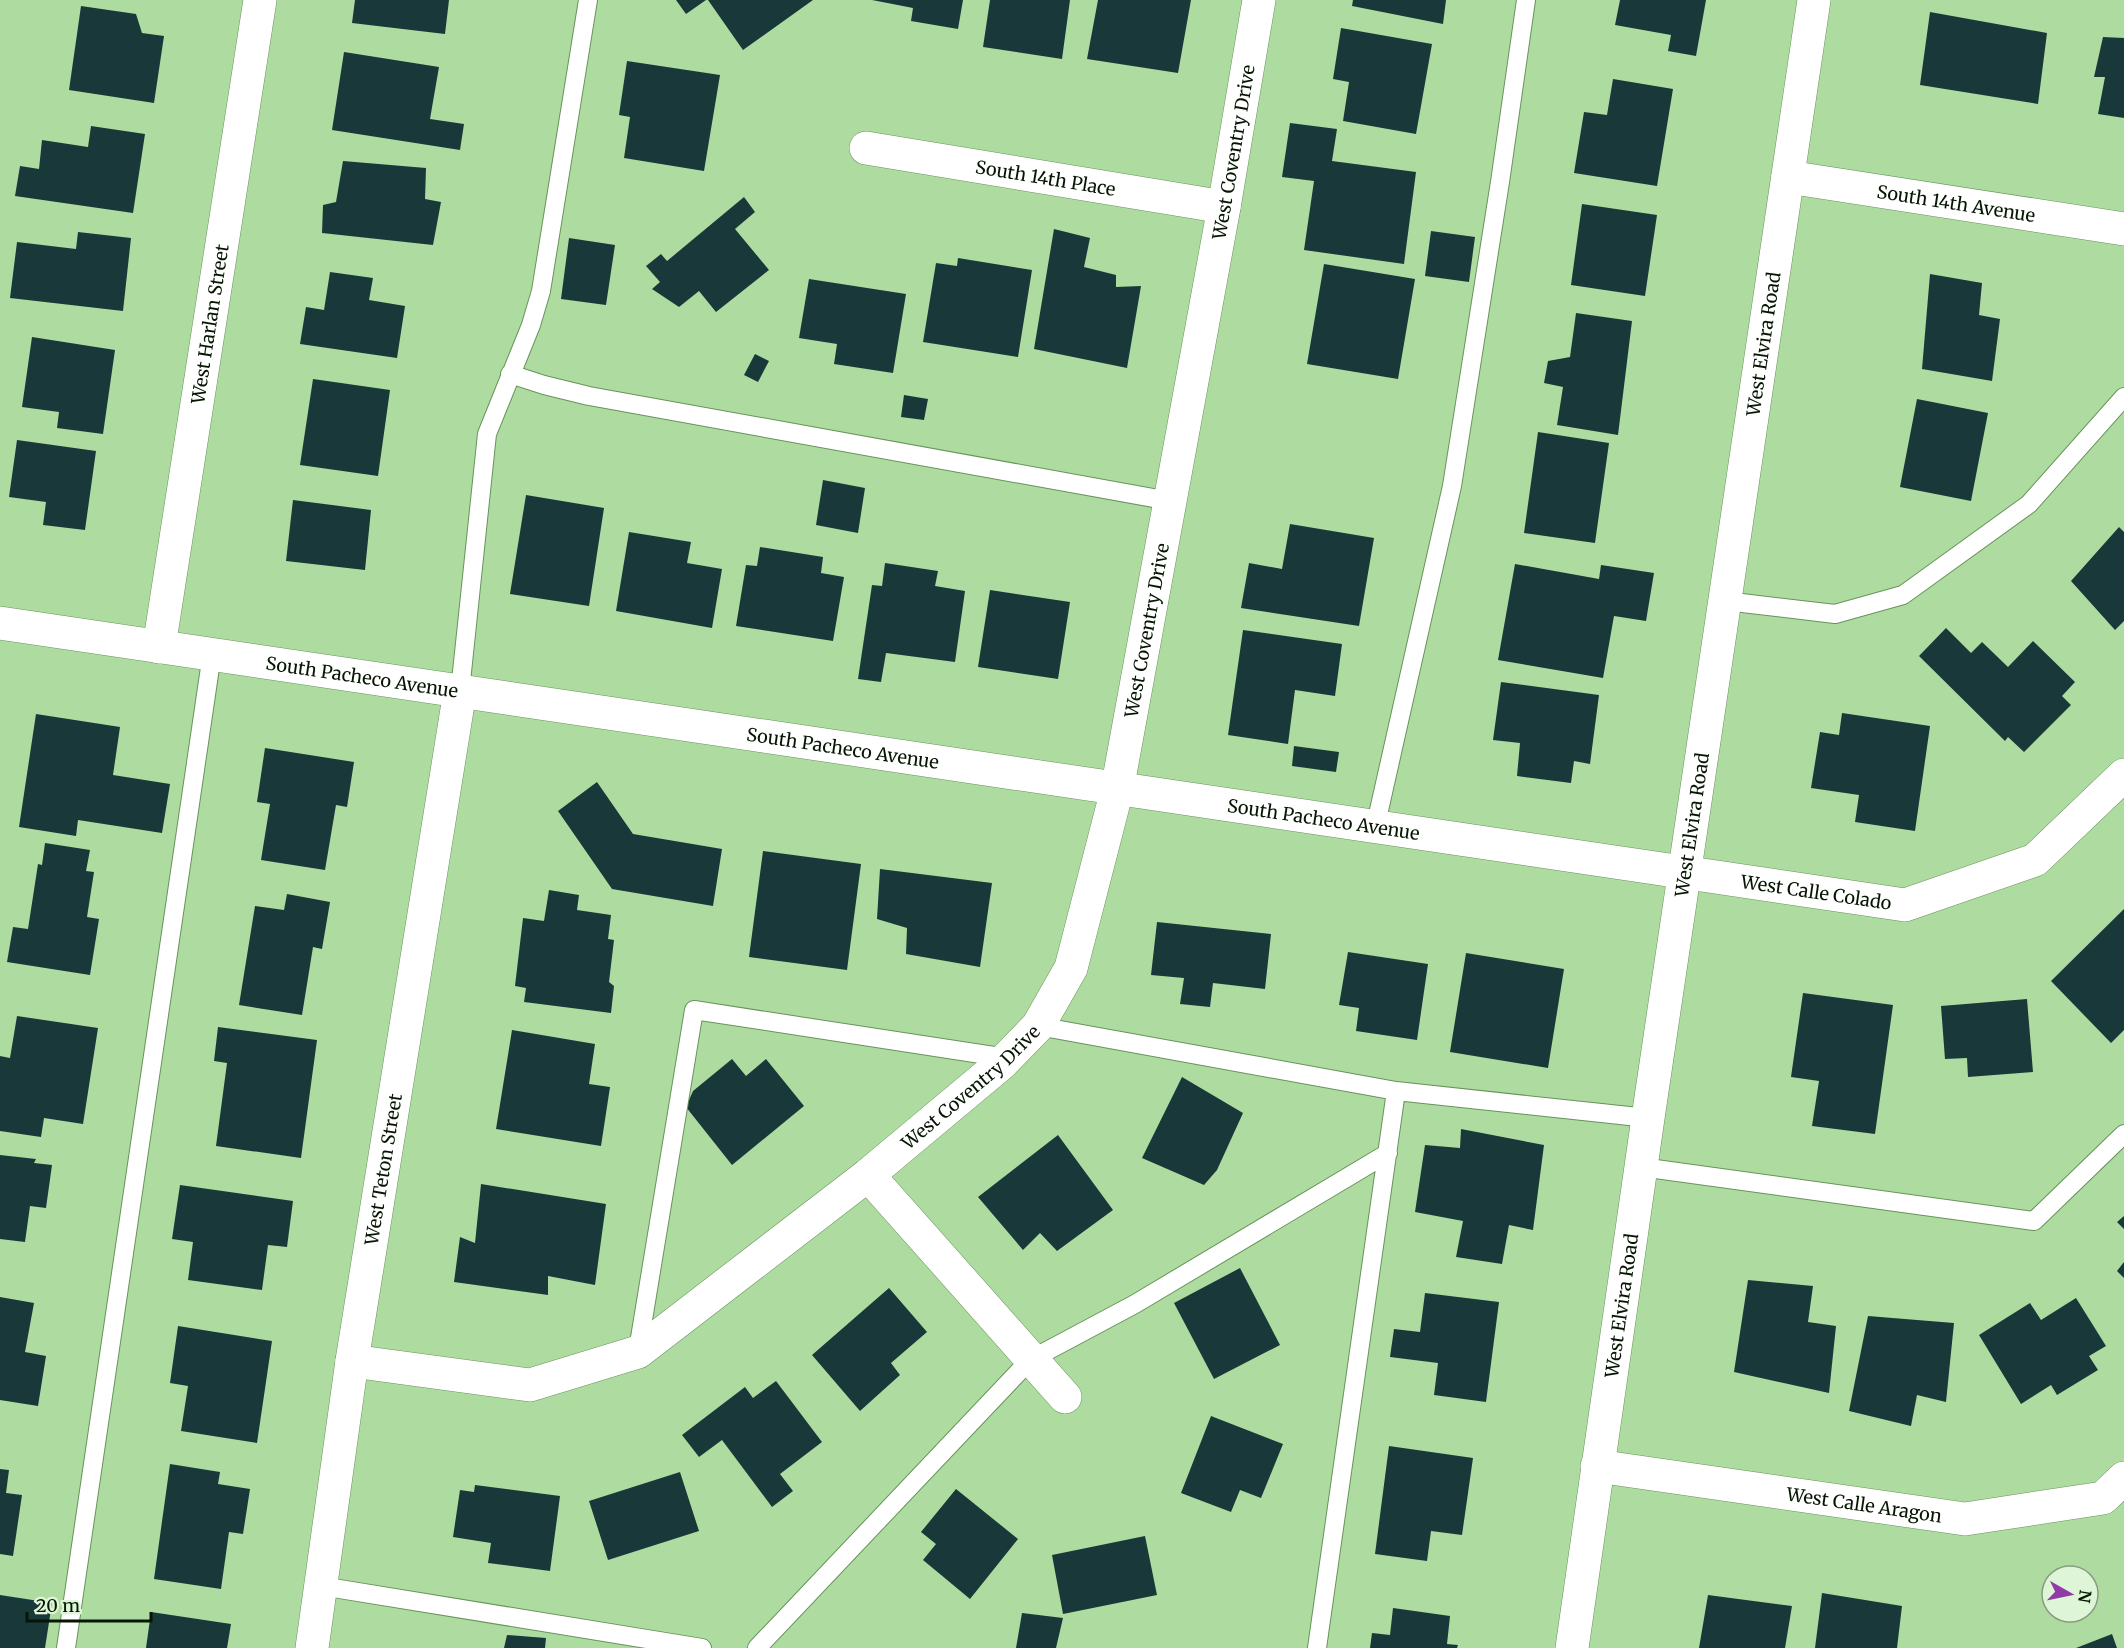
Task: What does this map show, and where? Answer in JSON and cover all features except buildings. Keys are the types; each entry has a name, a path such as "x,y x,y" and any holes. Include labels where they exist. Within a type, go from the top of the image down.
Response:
{"street":[{"name":"West Harlan Street","path":"159,647 260,0"},
{"name":"West Coventry Drive","path":"352,1361 530,1385 638,1352 868,1175 1007,1058 1038,1026 1071,968 1117,790 1224,207 1259,0"},
{"name":"West Elvira Road","path":"1572,1648 1648,1118 1814,0"},
{"name":"South 14th Place","path":"866,148 1224,207"},
{"name":"South 14th Avenue","path":"1788,177 2124,229"},
{"name":"South Pacheco Avenue","path":"0,623 1684,874"},
{"name":"West Teton Street","path":"312,1648 352,1361 460,691"},
{"name":"West Calle Colado","path":"1684,874 1905,905 2035,860 2124,775"},
{"path":"868,1175 1065,1397"},
{"name":"West Calle Aragon","path":"1597,1466 1965,1519 2103,1498 2124,1478"}],"lane":[{"path":"460,691 487,434 531,325 541,291 588,0"},
{"path":"1375,828 1452,486 1526,0"},
{"path":"510,374 589,396 1170,501"},
{"path":"1725,601 1835,614 1903,595 2029,504 2124,397"},
{"path":"66,1648 212,654"},
{"path":"638,1352 694,1010 1007,1058"},
{"path":"1038,1026 1396,1090 1648,1118"},
{"path":"1317,1648 1396,1090"},
{"path":"1641,1167 2034,1221 2124,1134"},
{"path":"758,1648 1030,1360 1135,1304 1388,1153"},
{"path":"321,1586 702,1648"}]}
